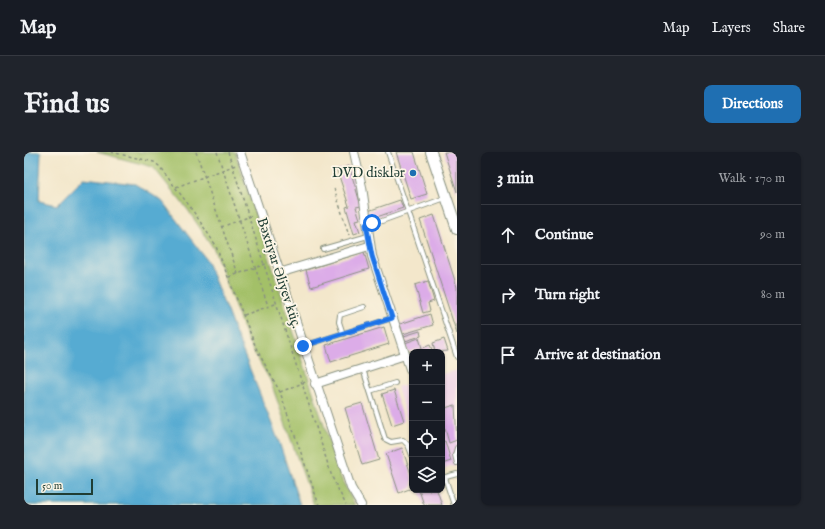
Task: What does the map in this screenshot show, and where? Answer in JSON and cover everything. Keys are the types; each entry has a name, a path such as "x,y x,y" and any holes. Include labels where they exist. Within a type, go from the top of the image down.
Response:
{"street":[{"name":"Bəxtiyar Əliyev küç.","path":"240,152 351,488 361,505"},
{"path":"354,152 362,187 369,246 409,366"},
{"path":"431,152 451,203 457,229"},
{"path":"279,273 369,246"},
{"path":"315,381 363,369 405,355"}],"lane":[{"path":"388,152 457,357"},
{"path":"366,224 378,222 408,211 451,203"},
{"path":"322,249 368,236"},
{"path":"343,334 339,322 340,315 364,307"},
{"path":"303,346 392,318"},
{"path":"363,369 385,439 391,442 403,440 406,442 409,448"},
{"path":"370,391 395,383"},
{"path":"457,448 454,455 457,464"},
{"path":"445,477 457,474"},
{"path":"445,483 454,505"}],"path":[{"path":"111,152 154,162 159,166 215,244 257,350 280,392 319,505"},
{"path":"196,152 238,274"},
{"path":"217,152 268,306"},
{"path":"228,152 266,264 332,477 346,505"},
{"path":"175,187 244,162"},
{"path":"334,188 350,241"},
{"path":"221,227 260,213"},
{"path":"229,277 276,261"},
{"path":"244,315 278,303"},
{"path":"280,392 303,383 315,381"}],"shaded area":[{"path":"457,370 457,464 445,468 445,385 445,373"},
{"path":"409,384 409,426 397,387"}],"green space":[{"path":"97,152 235,152 341,478 355,505 314,505 270,380 248,342 214,249 188,210 153,167"}],"water":[{"path":"24,152 41,152 39,201 57,205 84,178 135,184 162,201 206,259 279,442 300,505 24,505"}],"building":[{"path":"396,152 414,152 427,194 411,199"},
{"path":"444,152 457,152 457,192"},
{"path":"349,166 361,206 356,207 360,219 356,220 360,232 354,234 346,207 349,206 337,170"},
{"path":"400,200 403,208 371,219 368,211"},
{"path":"434,215 457,287 457,334 420,220"},
{"path":"364,252 369,269 311,287 306,270"},
{"path":"428,281 434,301 428,303 430,311 423,313 415,285"},
{"path":"430,314 433,325 403,334 400,324"},
{"path":"384,327 389,344 331,362 326,345"},
{"path":"420,331 421,336 405,341 404,336"},
{"path":"419,338 422,348 409,349 408,352 405,343"},
{"path":"444,339 448,351 445,351 445,349 434,349 433,343"},
{"path":"430,345 432,349 421,349"},
{"path":"394,390 404,421 392,425 382,394"},
{"path":"362,403 379,460 362,465 345,408"},
{"path":"455,405 457,440 449,443 445,428 445,408"},
{"path":"445,441 451,461 445,463"},
{"path":"402,448 409,468 409,489 399,493 386,454"},
{"path":"420,493 438,493 442,505 424,505"}],"place":[{"name":"DVD disklər","path":"413,173"}],"route":[{"path":"303,346 392,318 369,246 366,224 372,223"}]}
